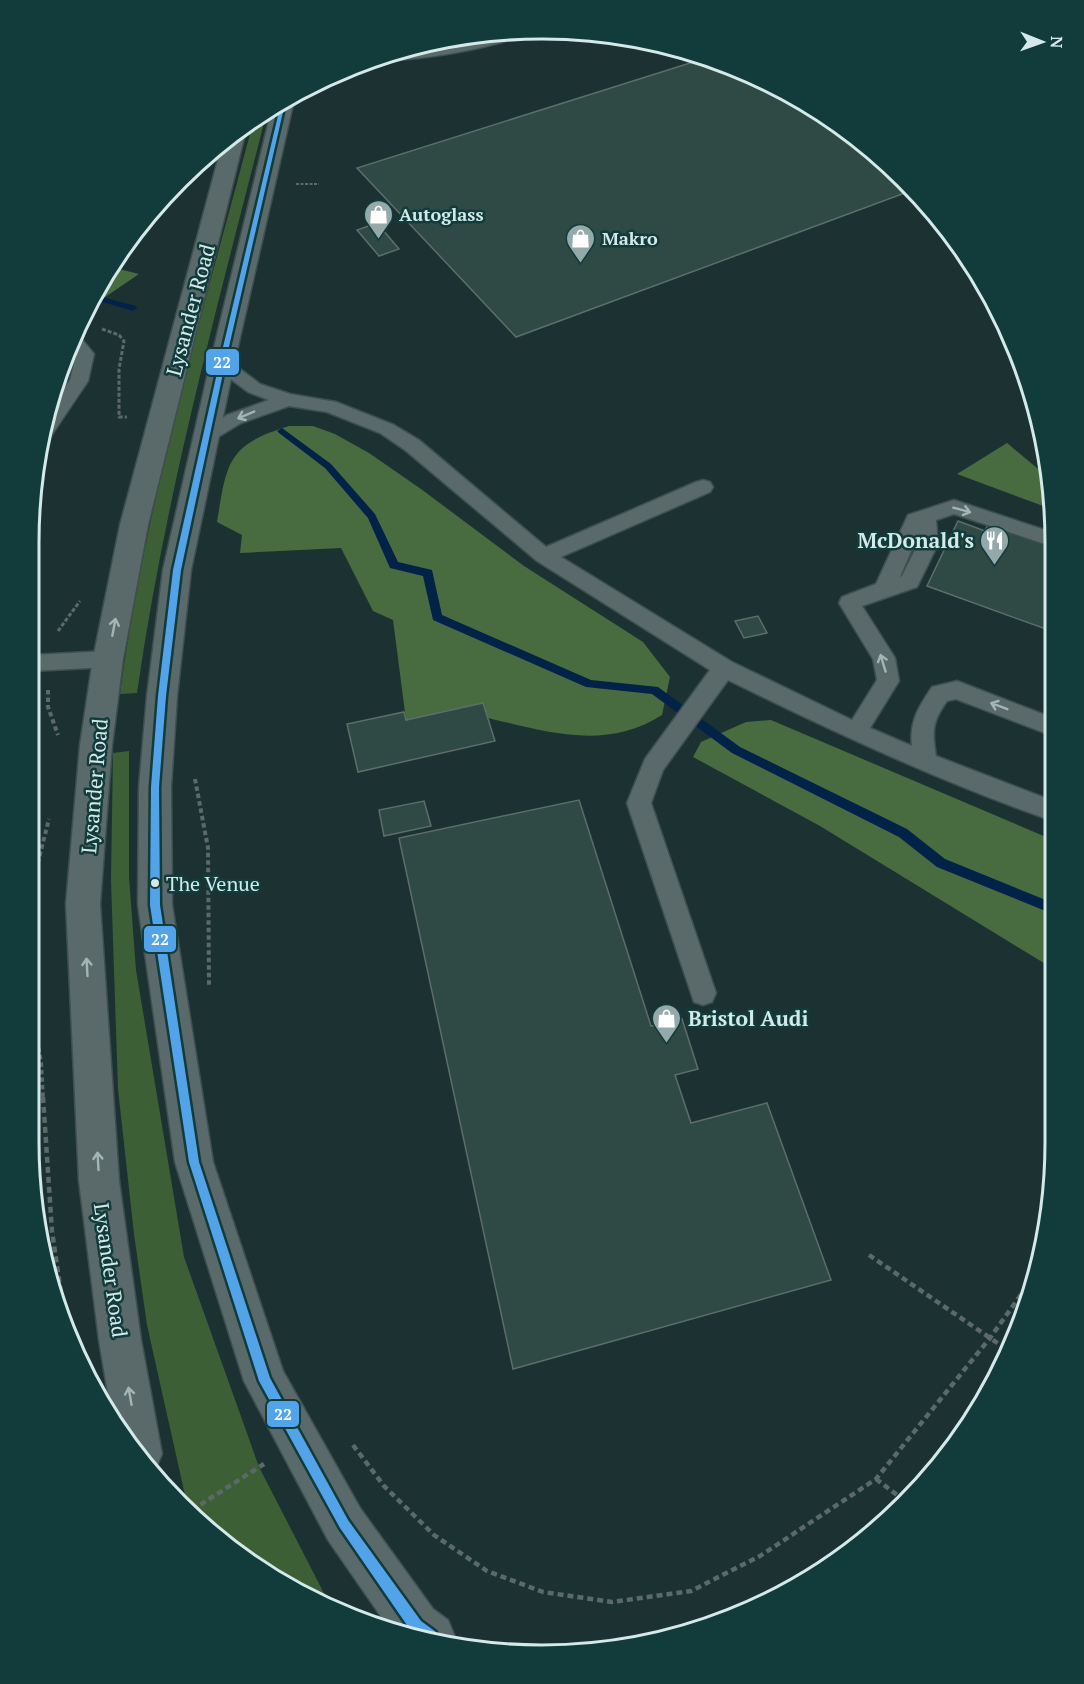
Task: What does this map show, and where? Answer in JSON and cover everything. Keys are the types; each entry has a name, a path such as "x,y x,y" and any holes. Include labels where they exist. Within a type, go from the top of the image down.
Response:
{"street":[{"name":"Lysander Road","path":"281,112 222,363 177,570 162,696 155,787 155,905 194,1162 265,1381 344,1524 416,1626 422,1630"},
{"name":"Lysander Road","path":"138,1440 120,1340 99,1181 83,904 96,745 108,659 134,525 232,146"}],"lane":[{"path":"412,56 450,51 480,43"},
{"path":"55,416 79,381 85,354 79,346"},
{"path":"222,363 254,388 288,400 330,406 387,429 412,445 544,556 724,668 924,762 1045,808"},
{"path":"206,436 234,419 288,400"},
{"path":"544,556 703,487"},
{"path":"856,732 888,681 884,658 849,603 884,589 910,582 928,544 926,516 954,507 1045,537"},
{"path":"39,663 108,659"},
{"path":"704,993 639,802 653,766 724,668"},
{"path":"924,762 921,733 923,717 940,693 957,690 1045,724"}],"path":[{"path":"193,771 208,848 209,996"},
{"path":"39,1051 52,1231 60,1283"},
{"path":"869,1255 1001,1346"},
{"path":"352,1444 384,1486 434,1535 487,1571 543,1592 612,1602 691,1591 760,1556 876,1479 990,1338 1021,1295"},
{"path":"876,1479 899,1497"}],"green space":[{"path":"264,123 194,400 162,546 137,693 120,694 145,549 196,333 250,133"},
{"path":"120,269 139,274 101,300"},
{"path":"289,426 313,426 335,434 369,453 524,566 643,642 670,677 662,715 641,726 619,733 598,735 554,733 488,718 483,703 406,720 393,620 373,611 341,548 240,553 242,535 217,522 224,484 234,459 253,441"},
{"path":"1007,443 1040,470 1044,506 957,474"},
{"path":"771,720 1045,837 1045,964 820,826 693,757 701,742 746,722"},
{"path":"129,751 129,877 136,970 184,1257 259,1467 325,1595 290,1578 263,1560 236,1541 186,1498 147,1325 134,1234 118,1089 111,880 113,753"}],"building":[{"name":"Makro","path":"692,62 734,77 794,106 848,143 905,193 516,337 357,168"},
{"name":"Autoglass","path":"377,223 399,249 379,256 357,230"},
{"name":"McDonald's","path":"958,521 985,531 988,524 1045,544 1045,629 927,586"},
{"path":"758,616 767,633 744,638 735,621"},
{"path":"483,703 495,741 358,772 347,724 404,712 406,720"},
{"path":"579,800 651,1026 682,1019 698,1069 675,1075 691,1123 767,1103 831,1280 513,1369 399,838"},
{"path":"424,801 431,826 384,836 379,810"}],"waterway":[{"path":"101,299 133,308"},
{"path":"282,431 328,466 372,516 394,565 428,573 437,617 590,684 654,690 736,750 903,833 941,863 1045,906"}],"transit line":[{"name":"22","path":"281,112 222,364 177,570 162,696 155,787 155,905 194,1162 265,1381 344,1524 416,1626 422,1630"}],"place":[{"name":"Autoglass","path":"378,240"},
{"name":"Makro","path":"581,264"},
{"name":"McDonald's","path":"995,566"},
{"name":"The Venue","path":"155,883"},
{"name":"Bristol Audi","path":"667,1044"}]}
